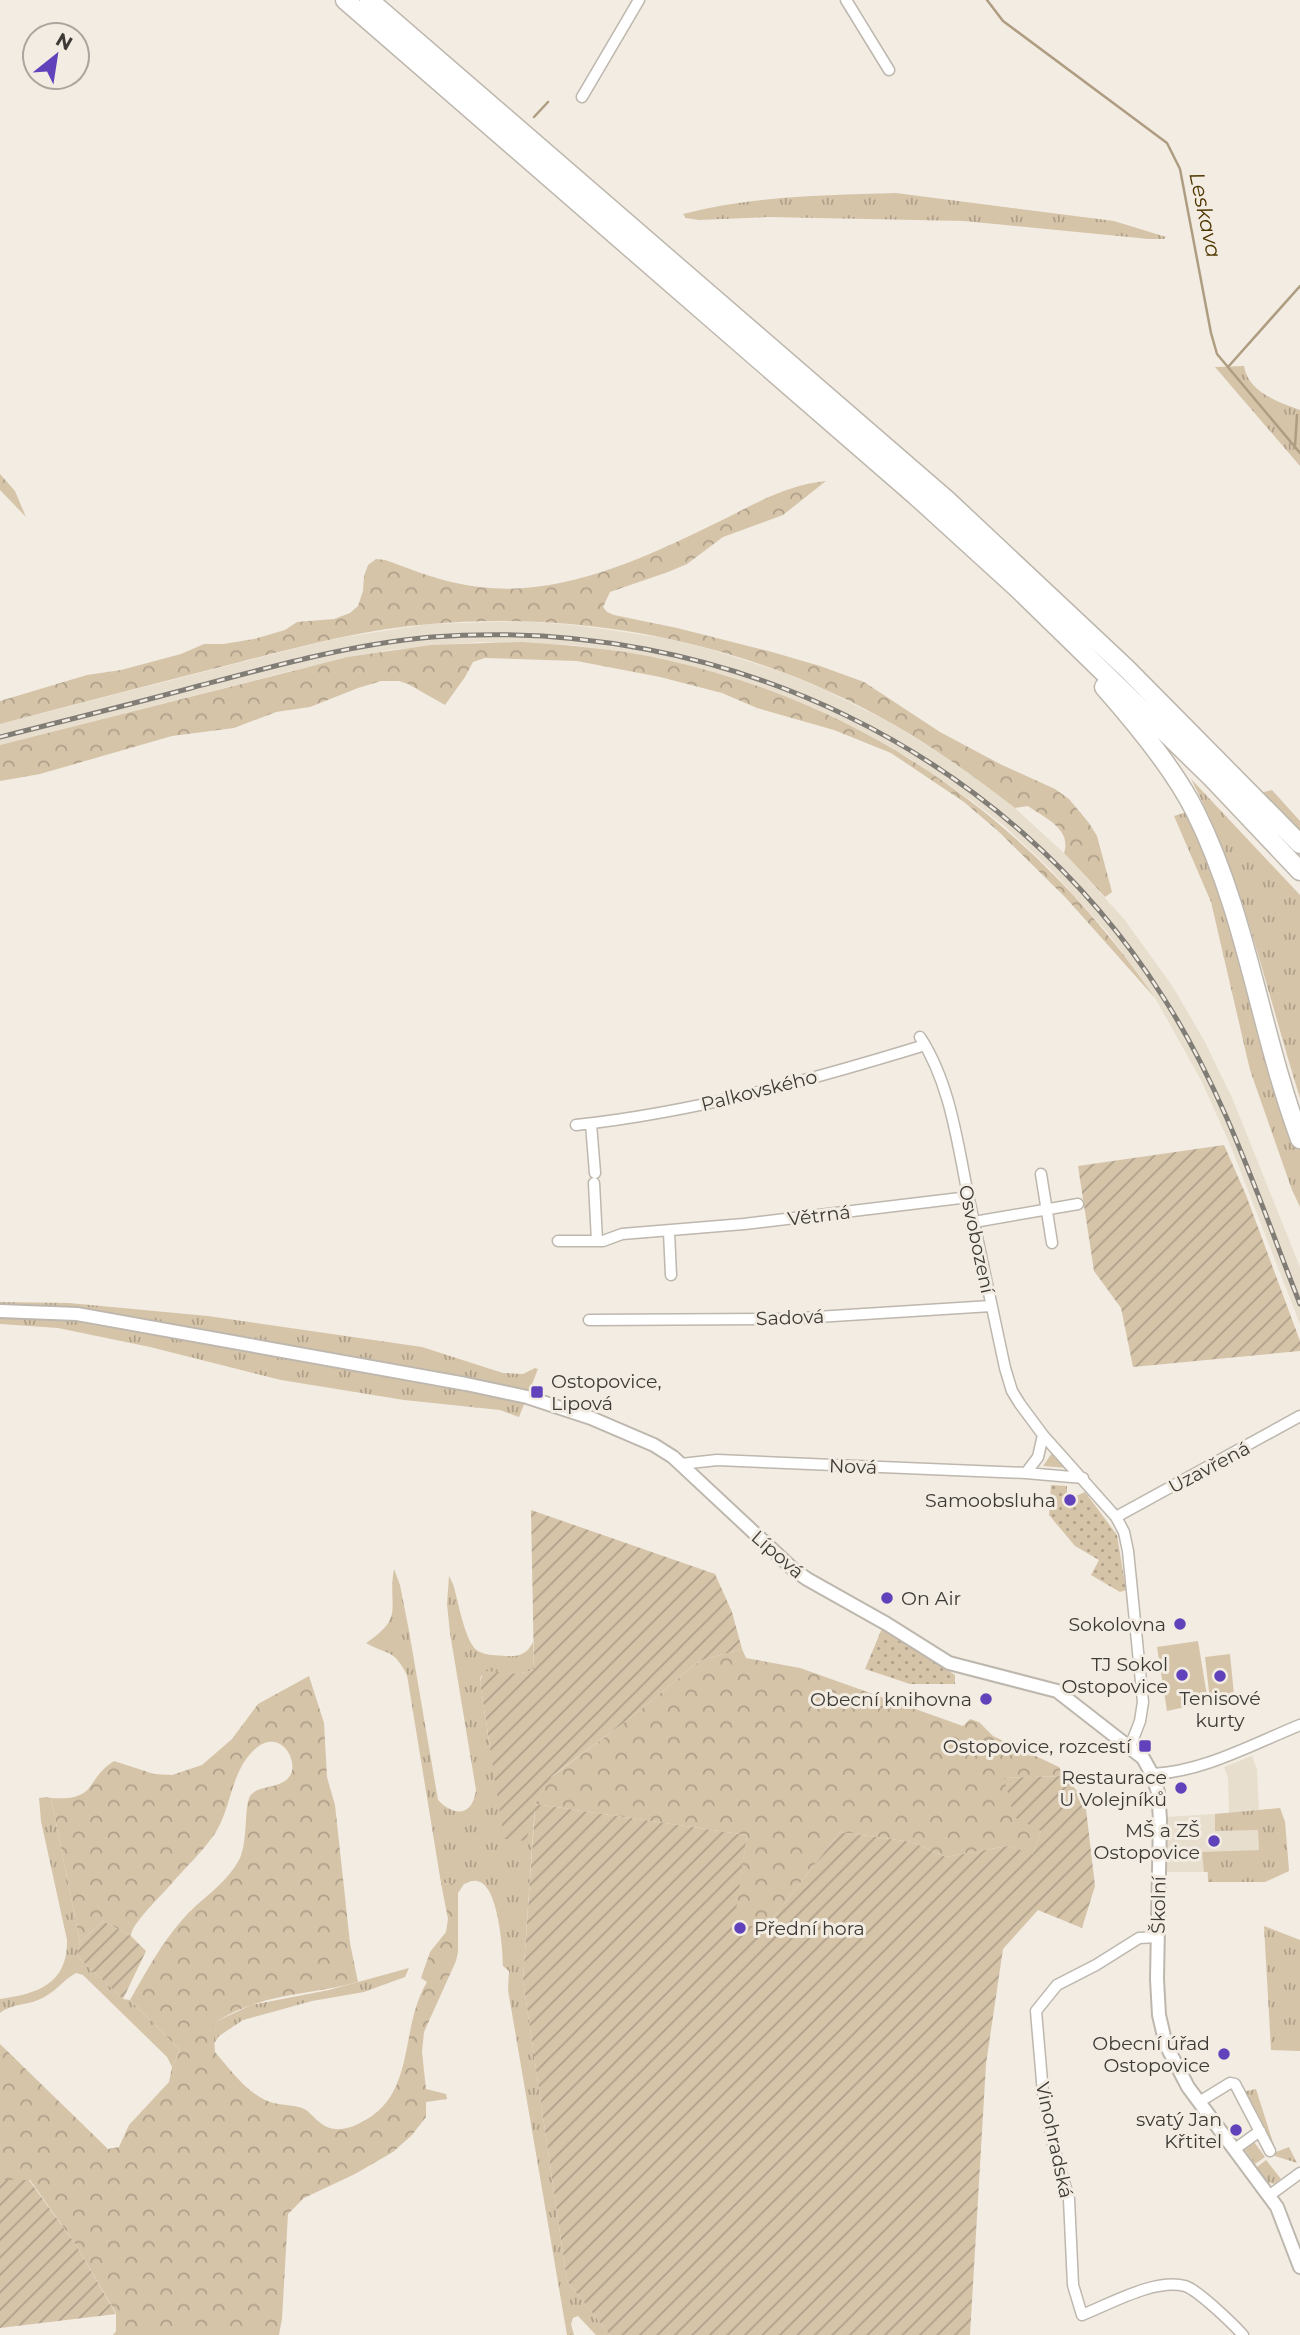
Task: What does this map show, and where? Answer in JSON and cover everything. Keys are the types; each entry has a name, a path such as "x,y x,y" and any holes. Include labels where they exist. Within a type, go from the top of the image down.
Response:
{"highway":[{"path":"345,0 916,496 1016,587 1212,778 1300,871"},
{"path":"369,0 947,500 1126,668 1300,844"},
{"path":"1016,587 1117,701 1158,755 1194,810 1233,908 1300,1139"}],"street":[{"path":"582,97 639,0"},
{"path":"846,0 889,70"},
{"name":"Palkovského","path":"576,1125 717,1102 923,1041"},
{"name":"Osvobození","path":"923,1041 943,1088 1012,1391 1045,1441 1083,1478 1116,1517 1124,1532 1142,1690 1142,1713 1130,1746"},
{"path":"591,1124 597,1241"},
{"path":"1041,1174 1052,1243"},
{"name":"Větrná","path":"558,1241 603,1241 622,1234 669,1232 969,1197"},
{"path":"974,1222 1078,1204"},
{"path":"669,1232 671,1275"},
{"name":"Sadová","path":"589,1321 785,1319 991,1306"},
{"name":"Lípová","path":"0,1311 77,1314 527,1397 591,1418 654,1445 681,1464 807,1579 923,1645 949,1663 1057,1691 1099,1723"},
{"name":"Uzavřená","path":"1116,1517 1300,1416"},
{"path":"1031,1472 1045,1441"},
{"name":"Nová","path":"681,1464 717,1460 1031,1472 1083,1478"},
{"name":"Školní","path":"1099,1723 1143,1758 1152,1774 1157,1792 1160,1819 1158,2001 1166,2045 1178,2072 1270,2195 1285,2223 1297,2261"},
{"path":"1152,1774 1208,1762 1300,1725"},
{"name":"Vinohradská","path":"1157,1937 1139,1938 1096,1965 1057,1984 1036,2011 1043,2093 1053,2144 1069,2199 1073,2284 1082,2315 1154,2286 1186,2287 1243,2335"},
{"path":"1199,2102 1230,2083 1235,2084 1270,2151"},
{"path":"1239,2146 1260,2131"},
{"path":"1270,2195 1300,2174"}],"shaded area":[{"path":"522,621 575,625 665,638 782,672 889,722 953,761 1015,808 1064,853 1124,919 1173,987 1205,1042 1233,1100 1300,1267 1300,1324 1231,1147 1201,1080 1155,998 1107,932 1049,868 1002,824 909,758 816,709 736,678 661,658 573,645 479,642 390,650 294,670 0,745 0,724 289,650 344,637 430,624"},
{"path":"1252,1756 1257,1769 1259,1810 1280,1808 1285,1822 1289,1871 1265,1882 1208,1882 1207,1872 1165,1872 1166,1817 1229,1813 1228,1778 1224,1767"}],"green space":[{"path":"896,193 1114,221 1166,237 1149,239 964,221 769,217 699,220 686,218 683,214 762,200"},
{"path":"1244,366 1251,383 1265,395 1300,410 1300,466 1215,367"},
{"path":"0,474 15,491 26,517 0,490"},
{"path":"826,481 783,515 723,537 687,564 610,592 603,607 614,615 772,652 864,682 940,732 1055,789 1069,799 1097,836 1112,892 1105,897 1064,853 1064,837 1049,820 1028,806 1015,808 954,763 891,723 838,695 783,672 726,653 608,628 549,622 489,621 382,630 287,650 0,724 0,701 87,675 121,670 181,654 204,644 254,639 285,630 297,622 334,619 350,613 358,606 368,565 376,559 447,581 489,588 556,584 620,566 781,492"},
{"path":"521,642 592,648 663,659 739,680 810,707 878,741 942,780 1002,826 1057,878 1108,935 1155,998 1066,898 998,831 964,802 891,753 834,730 757,708 722,693 660,677 577,661 485,658 473,662 445,705 408,684 381,681 310,707 276,712 234,728 172,736 40,774 0,781 0,745 348,657 431,645"},
{"path":"1191,779 1300,895 1300,1098 1240,896 1210,818"},
{"path":"1272,790 1300,821 1300,844 1252,795"},
{"path":"1194,810 1300,1139 1300,1207 1250,1070 1211,902 1174,816"},
{"path":"1224,1145 1246,1195 1300,1341 1300,1351 1133,1367 1121,1308 1094,1271 1078,1166"},
{"path":"0,1302 69,1303 208,1316 422,1347 503,1373 523,1374 538,1369 519,1417 500,1410 404,1400 281,1380 150,1347 58,1328 0,1324"},
{"path":"1052,1453 1067,1468 1043,1466"},
{"path":"1051,1485 1067,1486 1067,1496 1085,1492 1117,1535 1126,1590 1120,1592 1091,1575 1099,1560 1075,1546 1049,1515"},
{"path":"531,1510 715,1574 732,1612 742,1649 699,1661 633,1716 552,1776 535,1804 747,1835 734,1924 766,1927 840,1832 912,1842 946,1857 1008,1846 1033,1854 1041,1831 1014,1817 1004,1778 1064,1776 1085,1800 1095,1886 1082,1928 1038,1910 1003,1949 986,2064 970,2335 610,2335 567,2281 523,1980 535,1809 526,1841 504,1839 480,1682 484,1671 516,1673 534,1669"},
{"path":"394,1569 409,1631 438,1800 451,1810 467,1809 476,1790 450,1633 447,1604 449,1576 469,1640 478,1651 484,1654 515,1656 525,1652 533,1642 534,1669 521,1673 488,1674 481,1676 480,1682 490,1748 535,1804 523,1980 567,2281 610,2335 596,2335 578,2316 573,2318 571,2324 574,2335 567,2335 508,1990 509,1971 503,1966 495,1907 486,1887 480,1882 441,1883 407,1675 394,1656 366,1643 386,1626 391,1618"},
{"path":"883,1626 955,1675 955,1684 910,1684 865,1669"},
{"name":"TJ Sokol Ostopovice","path":"1198,1641 1208,1702 1167,1711 1157,1647"},
{"path":"742,1649 746,1658 800,1668 963,1726 970,1719 979,1722 993,1736 1059,1767 1064,1776 1004,1778 1041,1831 1033,1855 1008,1846 946,1857 912,1842 840,1832 766,1927 733,1924 747,1835 535,1804 550,1778 633,1716 699,1661"},
{"name":"Tenisové kurty","path":"1230,1654 1234,1695 1210,1700 1205,1657"},
{"path":"309,1676 324,1723 327,1777 335,1805 350,1943 358,1982 275,1998 235,2012 213,2023 215,2052 254,2093 270,2102 302,2108 327,2127 350,2127 377,2112 390,2097 399,2080 412,2021 427,1982 421,1978 430,1952 446,1932 448,1919 441,1883 464,1884 458,1893 456,1961 424,2032 422,2052 426,2089 446,2094 447,2099 426,2102 426,2117 412,2135 393,2152 304,2198 288,2214 279,2335 113,2335 116,2331 116,2313 76,2245 30,2180 0,2180 0,2044 108,2149 119,2147 129,2125 169,2082 180,2050 130,2000 174,1929 235,1867 244,1843 250,1796 287,1779 291,1774 292,1760 289,1753 278,1743 263,1744 254,1750 240,1769 214,1835 141,1917 131,1936 103,1921 80,1942 51,1798 66,1798 84,1793 114,1761 154,1774 172,1775 202,1765 232,1739 258,1704"},
{"path":"39,1798 51,1798 80,1942 77,1956 123,1999 130,2000 180,2050 172,2067 167,2057 83,1975 76,1973 44,1997 0,2013 0,1999 26,1994 48,1984 56,1977 66,1955 67,1940 41,1821"},
{"path":"1280,1808 1285,1822 1289,1871 1265,1882 1208,1882 1202,1852 1259,1850 1258,1830 1215,1831 1215,1814"},
{"path":"103,1921 131,1936 146,1951 123,1999 77,1956 80,1942"},
{"path":"1264,1926 1300,1940 1300,2051 1271,2050"},
{"path":"409,1968 405,1977 364,1992 312,2001 243,2020 219,2036 213,2045 213,2023 251,2005 329,1990"},
{"path":"1256,2089 1276,2152 1289,2147 1297,2163 1275,2156 1242,2092"},
{"path":"1252,2139 1265,2157 1255,2164 1242,2146"},
{"path":"1266,2160 1281,2179 1274,2184 1267,2182 1256,2168"},
{"path":"0,2180 29,2180 76,2245 116,2314 0,2328"}],"waterway":[{"name":"Leskava","path":"987,0 1003,21 1167,143 1180,169 1217,354 1300,453"},
{"path":"534,117 548,102"},
{"path":"1228,367 1300,286"},
{"path":"1295,446 1297,415"}],"railway":[{"path":"0,737 311,657 432,637 540,636 646,649 749,676 847,716 939,769 1023,833 1098,910 1163,997 1204,1070 1239,1147 1300,1304"}],"place":[{"name":"Ostopovice, Lipová","path":"537,1392"},
{"name":"Samoobsluha","path":"1070,1500"},
{"name":"On Air","path":"887,1598"},
{"name":"Sokolovna","path":"1180,1624"},
{"name":"TJ Sokol Ostopovice","path":"1182,1675"},
{"name":"Tenisové kurty","path":"1220,1676"},
{"name":"Obecní knihovna","path":"986,1699"},
{"name":"Ostopovice, rozcestí","path":"1145,1746"},
{"name":"Restaurace U Volejníků","path":"1181,1788"},
{"name":"MŠ a ZŠ Ostopovice","path":"1214,1841"},
{"name":"Přední hora","path":"740,1928"},
{"name":"Obecní úřad Ostopovice","path":"1224,2054"},
{"name":"svatý Jan Křtitel","path":"1236,2130"}]}
